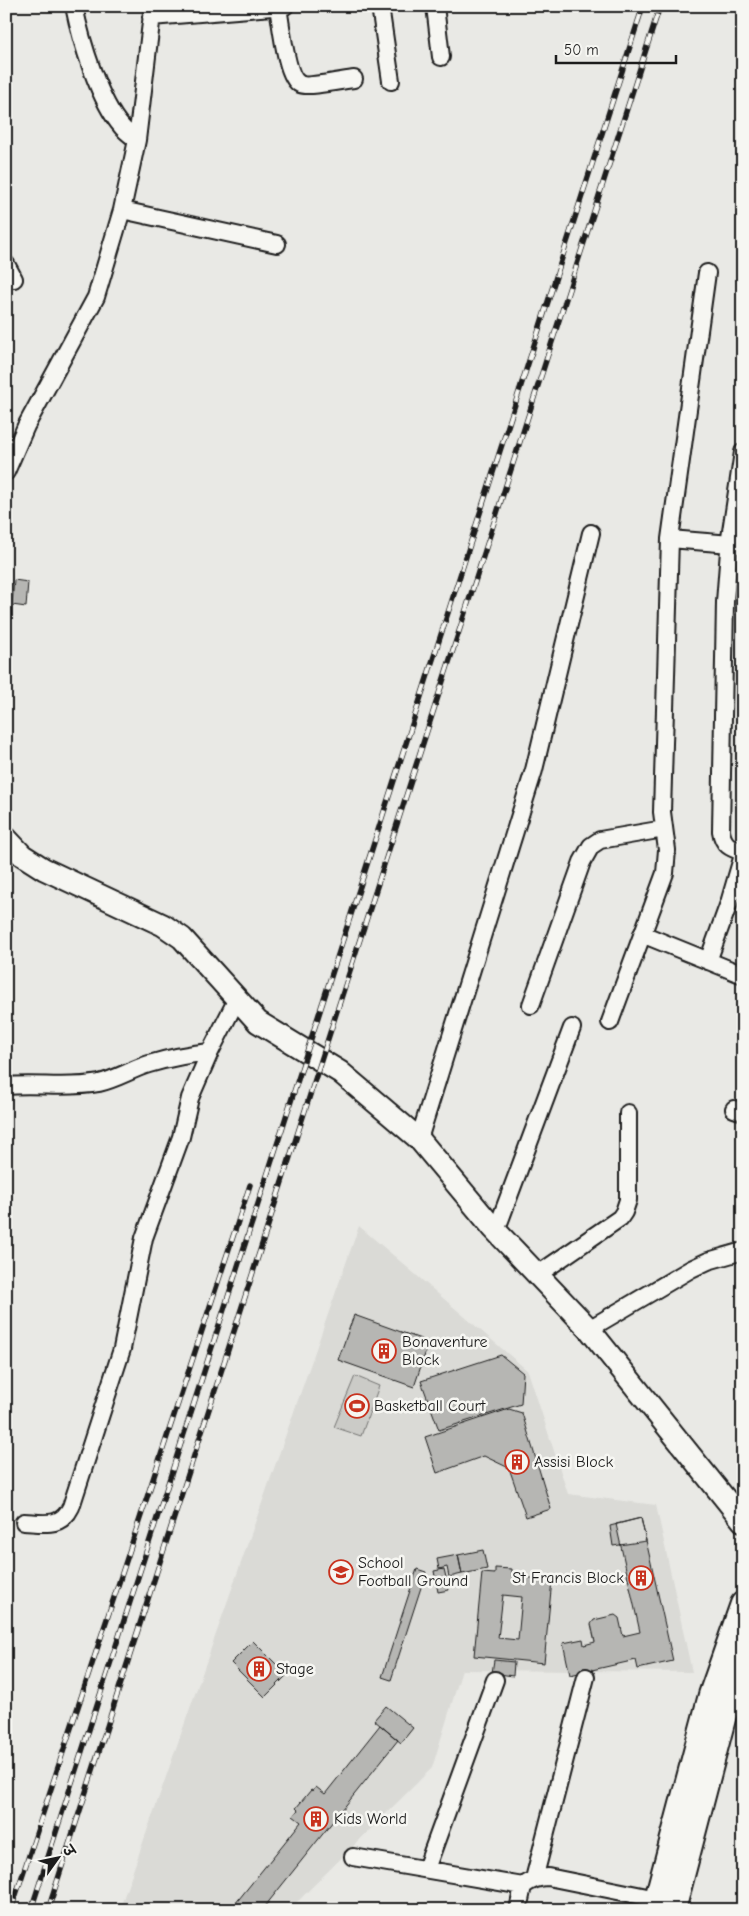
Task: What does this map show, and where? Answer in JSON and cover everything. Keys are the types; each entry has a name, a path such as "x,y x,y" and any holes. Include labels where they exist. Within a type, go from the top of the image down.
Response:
{"main road":[{"path":"661,1906 710,1696 743,1604"},
{"path":"661,1906 724,1715 743,1665"}],"street":[{"path":"74,6 82,38 105,100 122,127 136,140"},
{"path":"380,6 391,82"},
{"path":"435,6 441,57"},
{"path":"6,472 26,426 96,297 122,210 136,140 152,11 282,7 290,70 296,82 306,85 354,79"},
{"path":"122,210 277,244"},
{"path":"6,264 14,279"},
{"path":"610,1022 665,873 667,850 662,812 670,540 707,273"},
{"path":"708,961 729,903 743,854 728,847 722,839 721,831 724,602 736,545 743,452"},
{"path":"419,1139 534,770 591,533"},
{"path":"670,540 736,545"},
{"path":"530,1005 582,862 591,846 606,838 664,829"},
{"path":"7,840 22,855 44,869 163,925 182,938 258,1022 340,1072 419,1139 496,1231 589,1329 743,1521"},
{"path":"642,934 743,975"},
{"path":"24,1522 49,1523 59,1521 67,1514 71,1507 122,1349 144,1238 181,1137 190,1098 210,1052 237,999"},
{"path":"496,1231 572,1028"},
{"path":"6,1086 100,1083 148,1064 191,1054 210,1052"},
{"path":"537,1275 613,1223 624,1212 628,1200 628,1114"},
{"path":"589,1329 691,1268 743,1251"},
{"path":"518,1910 529,1882 586,1677"},
{"path":"426,1869 495,1680"},
{"path":"353,1857 426,1869 529,1882 548,1877 661,1906"}],"shaded area":[{"path":"359,1226 528,1371 568,1494 656,1505 692,1672 462,1670 432,1768 289,1910 125,1910 120,1908"},
{"name":"Basketball Court","path":"355,1376 379,1386 361,1436 334,1427"}],"building":[{"path":"14,580 28,582 26,607 12,605"},
{"name":"Bonaventure Block","path":"354,1315 429,1342 414,1387 338,1360"},
{"path":"501,1355 523,1373 521,1404 439,1430 421,1381"},
{"name":"Assisi Block","path":"509,1409 522,1413 551,1509 526,1517 509,1468 484,1456 437,1473 425,1437"},
{"name":"St Francis Block","path":"641,1518 673,1661 638,1669 636,1660 570,1675 563,1643 583,1639 584,1645 595,1642 591,1624 594,1620 615,1615 619,1618 623,1636 640,1632 616,1524"},
{"path":"641,1518 646,1541 613,1546 610,1526"},
{"path":"483,1550 487,1569 462,1574 458,1555"},
{"path":"458,1555 462,1574 449,1577 447,1567 439,1569 437,1559"},
{"path":"495,1568 512,1569 512,1576 552,1580 544,1663 474,1656 482,1573 495,1574","holes":["503,1595 522,1597 518,1640 498,1638"]},
{"path":"417,1569 426,1572 391,1680 382,1677"},
{"path":"444,1569 449,1590 438,1592 434,1571"},
{"name":"Stage","path":"253,1641 287,1675 265,1697 231,1663"},
{"path":"494,1660 514,1662 513,1676 492,1673"},
{"path":"386,1706 413,1728 401,1743 374,1720"},
{"name":"Kids World","path":"380,1725 398,1740 262,1910 242,1910 235,1904 301,1822 293,1816 298,1810 296,1808 311,1790 313,1791 316,1787 325,1794"}],"railway":[{"path":"31,1910 643,6"},
{"path":"48,1910 660,6"},
{"path":"11,1910 250,1185"}],"place":[{"name":"Bonaventure Block","path":"384,1351"},
{"name":"Basketball Court","path":"357,1406"},
{"name":"Assisi Block","path":"517,1462"},
{"name":"School Football Ground","path":"341,1572"},
{"name":"St Francis Block","path":"641,1578"},
{"name":"Stage","path":"259,1669"},
{"name":"Kids World","path":"316,1819"}]}
